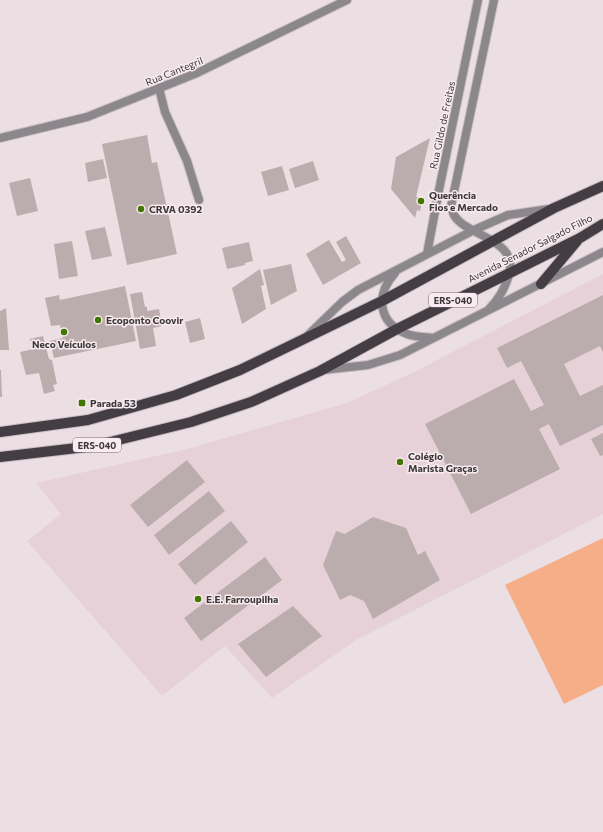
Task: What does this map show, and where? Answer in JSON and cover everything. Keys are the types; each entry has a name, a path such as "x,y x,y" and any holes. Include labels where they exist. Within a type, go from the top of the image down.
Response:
{"main road":[{"path":"0,432 88,420 176,395 240,370 382,301 492,240 554,208 603,186"},
{"name":"Avenida Senador Salgado Filho","path":"0,458 94,446 192,422 251,402 320,371 397,329 580,238 603,224"},
{"path":"541,284 580,238"}],"street":[{"name":"Rua Cantegril","path":"0,138 87,116 198,74 347,0"},
{"name":"Rua Gildo de Freitas","path":"427,254 478,0"},
{"path":"489,310 504,288 510,272 510,262 507,254 501,247 492,240 463,224 455,216 451,206 494,0"},
{"path":"159,88 165,112 187,161 199,200"},
{"path":"439,190 453,194"},
{"path":"302,341 342,302 358,290 474,230 508,216 554,208"},
{"name":"Avenida Senador Salgado Filho","path":"320,371 368,365 400,355 603,252"},
{"path":"398,269 389,280 384,290 382,301 386,318 397,329 407,334 432,338"}],"shaded area":[{"name":"Colégio Marista Graças","path":"603,274 603,514 358,639 272,698 225,646 162,696 27,541 61,514 36,483 187,449 347,403 412,373"},
{"path":"603,538 603,685 564,704 505,585"}],"building":[{"name":"CRVA 0392","path":"147,135 152,163 157,162 177,254 127,265 102,144"},
{"path":"430,138 416,197 423,198 420,211 417,210 415,218 391,189 396,157"},
{"path":"103,159 107,178 88,182 85,163"},
{"path":"313,161 319,180 295,188 289,169"},
{"path":"282,166 289,190 268,196 261,172"},
{"path":"30,178 38,211 17,216 9,183"},
{"path":"105,227 112,256 92,260 85,231"},
{"path":"346,236 361,263 323,285 306,254 329,240 342,262 346,260 336,242"},
{"path":"72,241 78,276 59,279 54,244"},
{"path":"249,242 253,261 245,263 245,265 227,269 222,248"},
{"path":"291,264 297,291 271,305 263,270"},
{"path":"260,269 264,285 261,286 266,309 242,324 232,288"},
{"name":"Ecoponto Coovir","path":"125,286 136,341 54,358 50,341 63,338 60,325 51,326 45,298 59,295 61,306 60,300"},
{"path":"142,292 147,311 159,309 162,326 153,328 156,346 140,349 130,294"},
{"path":"603,295 603,352 600,346 564,364 580,396 603,385 603,425 560,446 549,424 539,429 560,469 471,514 425,424 514,379 531,411 544,405 521,361 507,368 497,348"},
{"path":"6,308 9,350 0,350 0,311"},
{"path":"200,318 205,339 190,343 185,322"},
{"path":"43,336 49,359 52,360 57,384 53,385 55,391 44,394 39,373 26,375 20,352 33,349 30,339"},
{"path":"1,370 2,397 0,397"},
{"path":"603,433 603,455 600,456 591,439"},
{"path":"187,460 205,482 148,527 130,505"},
{"path":"209,491 225,511 169,555 154,535"},
{"path":"373,517 406,528 418,555 425,551 440,580 373,619 364,601 350,595 340,600 323,565 336,531 345,534"},
{"path":"231,521 248,542 195,585 178,564"},
{"path":"265,557 282,580 201,641 184,618"},
{"path":"293,606 322,636 266,677 238,644"}],"place":[{"name":"Querência Fios e Mercado","path":"421,201"},
{"name":"CRVA 0392","path":"141,209"},
{"name":"Ecoponto Coovir","path":"98,320"},
{"name":"Neco Veículos","path":"64,332"},
{"name":"Parada 53","path":"82,403"},
{"name":"Colégio Marista Graças","path":"400,462"},
{"name":"E.E. Farroupilha","path":"198,599"}]}
